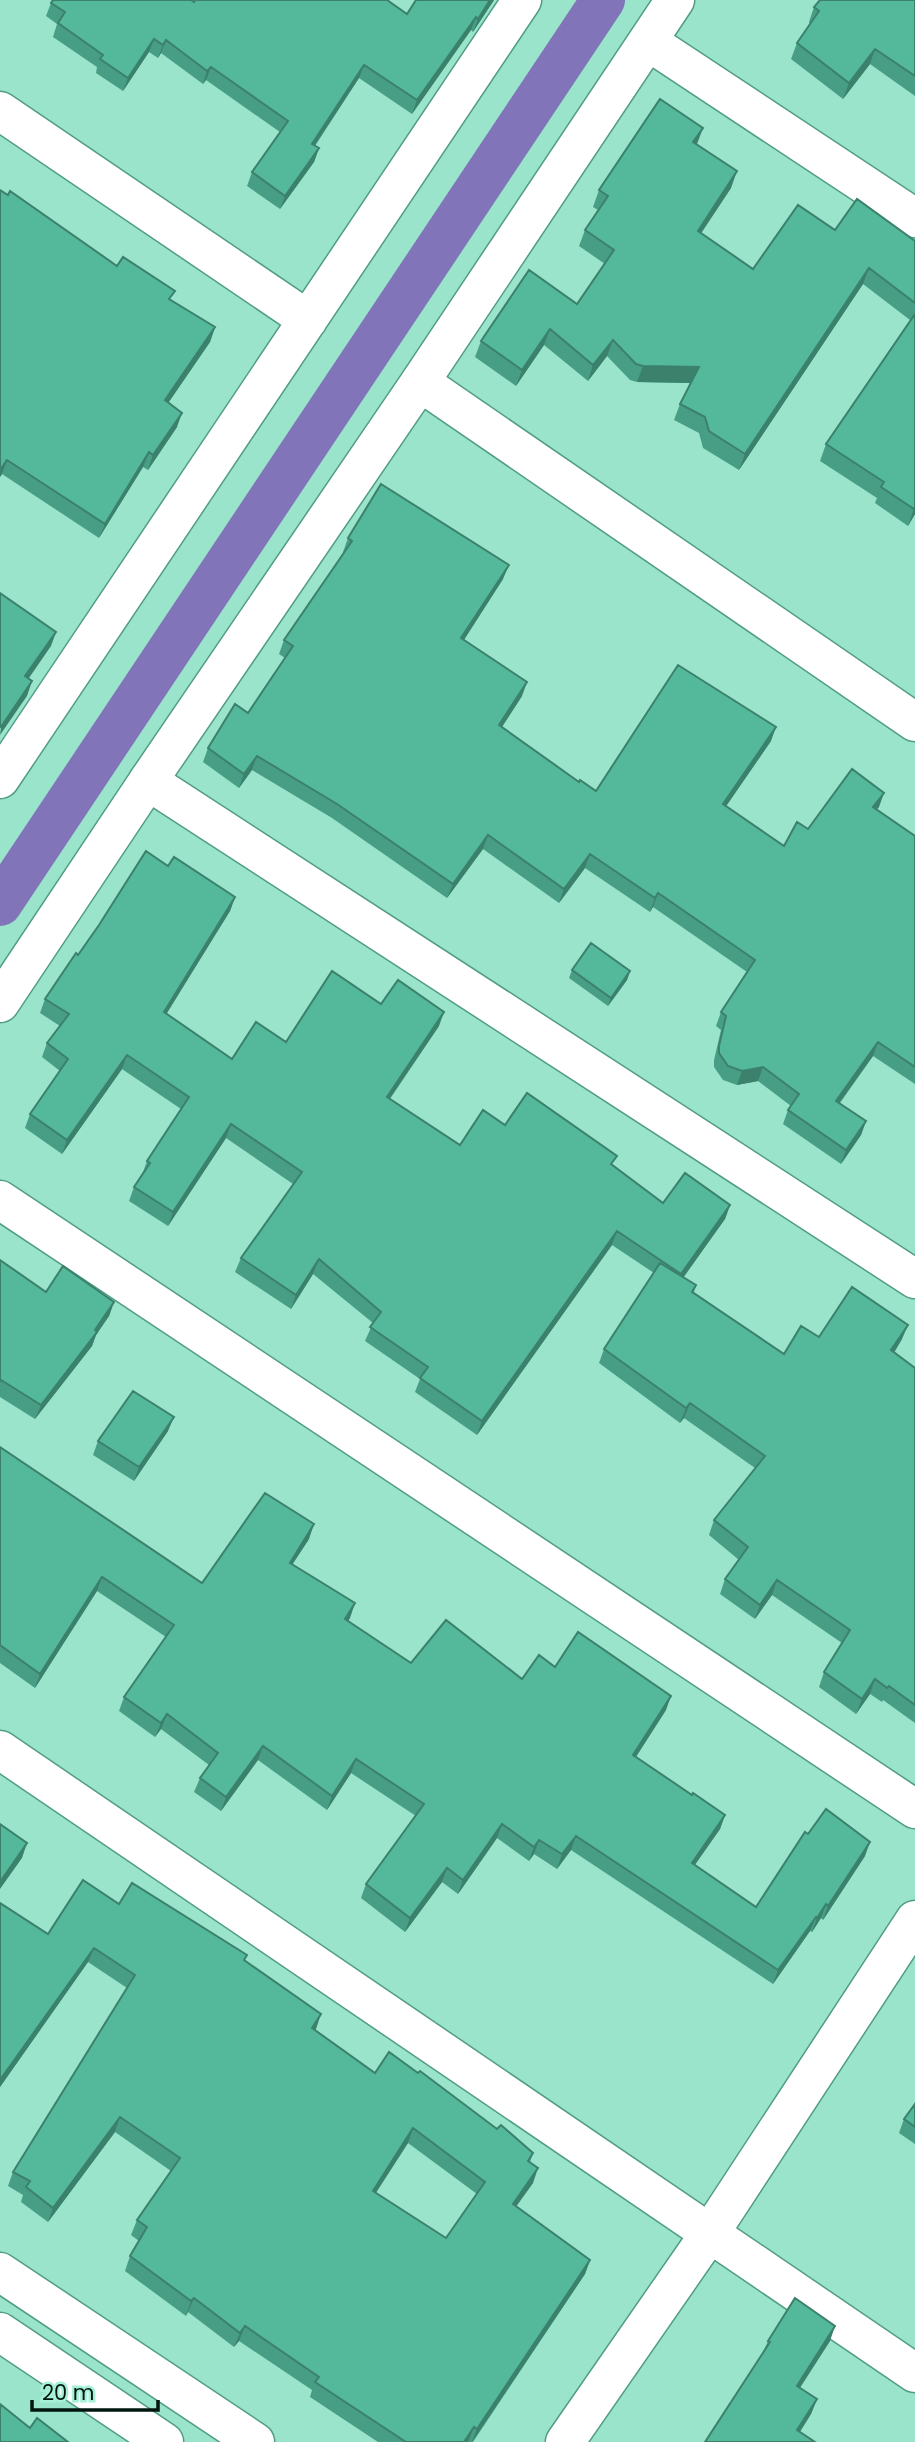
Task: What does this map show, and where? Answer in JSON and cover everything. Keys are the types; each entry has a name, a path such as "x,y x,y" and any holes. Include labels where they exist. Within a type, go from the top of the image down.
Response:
{"street":[{"path":"0,779 522,0"},
{"path":"0,1003 675,0"},
{"path":"649,42 915,218"},
{"path":"0,111 308,320"},
{"path":"420,382 915,722"},
{"path":"148,780 915,1279"},
{"path":"0,1200 915,1809"},
{"path":"0,1750 915,2373"},
{"path":"565,2442 710,2233 915,1920"},
{"path":"0,2272 255,2442"},
{"path":"0,2332 164,2442"}],"building":[{"path":"53,0 387,0 407,14 416,0 490,0 417,100 364,65 312,144 319,148 285,196 252,172 288,121 211,67 207,71 166,40 163,45 154,39 128,78 100,59 103,55 58,23 65,12 51,3"},
{"path":"820,0 915,0 915,76 875,49 849,83 797,43 819,11 814,7"},
{"path":"660,99 703,128 693,142 737,171 698,231 753,269 798,205 835,230 857,199 915,241 915,303 869,268 745,454 709,431 705,417 680,404 699,367 636,364 613,340 593,365 550,329 522,370 481,341 529,270 577,304 614,250 585,230 608,196 599,190"},
{"path":"0,190 8,195 10,191 117,266 123,257 175,291 169,299 215,327 165,400 182,413 153,455 149,452 105,524 7,460 0,470"},
{"path":"915,314 914,509 881,487 884,482 826,444"},
{"path":"381,484 509,565 461,638 527,682 499,725 579,782 580,780 596,791 678,665 776,727 723,804 784,846 797,822 808,829 852,769 884,793 873,807 915,836 915,1067 878,1042 836,1101 866,1121 846,1150 788,1110 799,1094 763,1067 742,1071 728,1066 719,1053 726,1016 721,1012 755,960 658,893 655,898 590,854 564,889 488,835 453,884 337,804 257,756 244,774 208,748 235,704 248,713 293,646 284,640 352,541 348,538"},
{"path":"0,593 56,632 25,676 32,681 1,727 0,726"},
{"path":"146,851 168,866 174,857 235,897 164,1012 232,1059 256,1022 286,1042 332,971 381,1004 398,980 444,1012 387,1097 460,1145 483,1110 505,1125 527,1093 617,1156 611,1164 663,1203 685,1173 730,1205 681,1274 617,1231 482,1421 420,1378 428,1367 370,1327 381,1312 319,1259 296,1295 241,1258 302,1172 231,1124 173,1212 134,1187 150,1163 147,1161 189,1097 127,1055 67,1140 30,1114 68,1059 47,1043 69,1014 45,999 99,925"},
{"path":"591,943 630,971 611,998 572,970"},
{"path":"0,1260 46,1292 63,1266 114,1302 95,1330 97,1332 41,1405 0,1381"},
{"path":"660,1263 696,1285 692,1292 784,1354 801,1326 819,1337 852,1287 908,1325 891,1350 915,1368 915,1705 875,1679 862,1699 824,1672 850,1630 777,1580 760,1605 725,1579 748,1547 714,1520 765,1456 690,1403 686,1408 604,1349"},
{"path":"133,1391 174,1417 139,1467 98,1441"},
{"path":"0,1447 202,1583 265,1493 314,1524 290,1563 355,1603 345,1619 411,1663 446,1620 522,1679 539,1655 555,1667 578,1632 671,1696 633,1755 725,1815 692,1863 756,1907 805,1832 808,1834 826,1809 870,1842 828,1906 826,1904 778,1970 576,1836 562,1854 539,1840 534,1847 502,1824 463,1880 447,1868 410,1918 366,1884 424,1804 356,1759 332,1796 263,1746 226,1797 200,1778 218,1753 167,1714 161,1723 124,1697 174,1625 102,1577 40,1674 0,1645"},
{"path":"0,1824 27,1843 0,1882"},
{"path":"83,1880 119,1904 132,1883 247,1955 244,1960 321,2014 312,2028 375,2073 389,2052 418,2073 420,2071 497,2129 501,2125 533,2153 528,2161 538,2168 513,2204 590,2260 477,2429 474,2427 464,2442 406,2442 315,2382 319,2377 245,2326 240,2333 194,2298 191,2301 130,2256 147,2227 137,2220 180,2158 120,2117 53,2208 26,2187 30,2181 13,2172 135,1975 94,1948 0,2080 0,1903 48,1934","holes":["413,2128 485,2182 446,2238 373,2191"]},
{"path":"915,2104 915,2127 904,2119"},
{"path":"795,2298 835,2326 797,2386 817,2399 797,2430 815,2442 705,2442 770,2342 768,2341"},
{"path":"0,2404 30,2428 37,2418 68,2442 0,2442"}],"waterway":[{"path":"0,904 603,0"}]}
